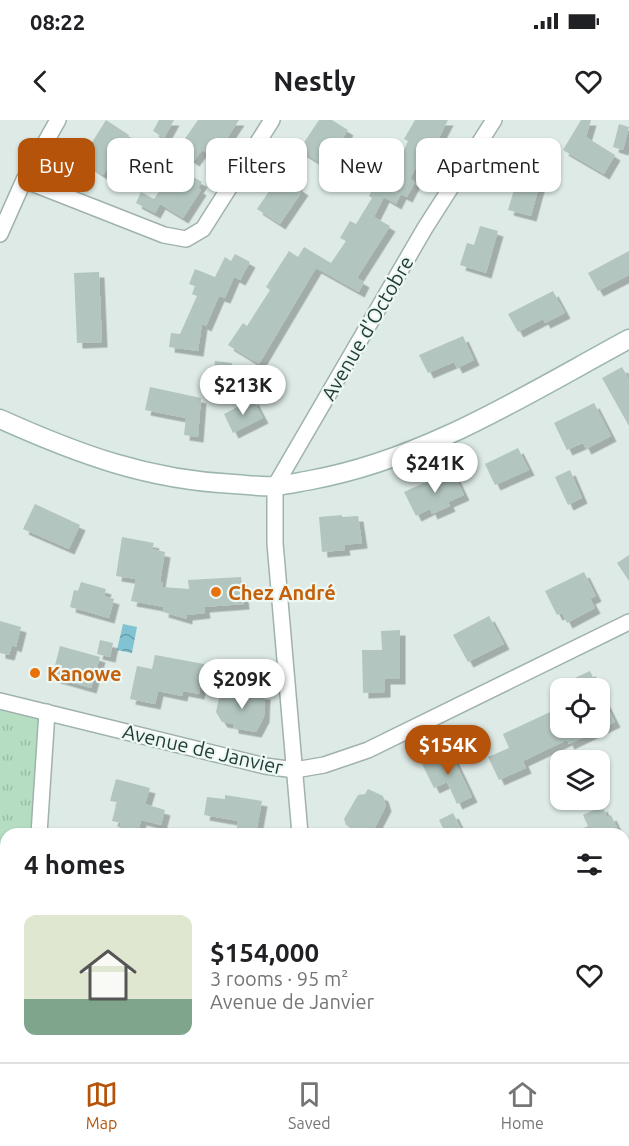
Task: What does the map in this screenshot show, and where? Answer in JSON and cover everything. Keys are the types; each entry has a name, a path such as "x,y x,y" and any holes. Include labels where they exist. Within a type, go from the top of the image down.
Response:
{"street":[{"path":"48,138 58,120"},
{"path":"54,192 164,236 186,239 203,229 272,120"},
{"name":"Avenue d'Octobre","path":"275,486 425,228 494,120"},
{"path":"0,234 19,192"},
{"path":"0,419 64,447 115,465 206,483 275,486 379,464 432,443 629,339"},
{"path":"275,486 275,543 300,828"},
{"name":"Avenue de Janvier","path":"0,701 188,749 295,770 324,765 368,750 629,622"},
{"path":"39,828 47,712"}],"green space":[{"path":"0,708 44,718 35,828 0,828"}],"water":[{"path":"123,624 137,627 132,653 117,650"}],"building":[{"path":"106,120 129,135 127,138 107,138 107,169 103,175 95,170 95,138"},
{"path":"159,120 174,120 164,138 153,131"},
{"path":"198,120 239,120 227,138 206,138 206,153 202,150 194,161 194,138 185,138"},
{"path":"319,120 332,120 348,130 343,138 319,138 319,162 307,155 307,138"},
{"path":"415,120 448,120 439,138 416,138 416,167 410,179 415,182 407,197 401,194 396,204 384,197 374,217 390,226 357,278 364,282 359,292 316,268 259,364 228,345 243,323 247,326 270,290 266,287 289,251 298,257 304,247 331,263 346,241 340,238 350,221 356,224 372,198 369,196 371,192 404,192 404,150 408,141 404,139"},
{"path":"581,120 591,120 586,137 615,155 604,174 563,150"},
{"path":"619,124 629,127 623,150 613,147"},
{"path":"194,177 202,182 198,188 201,190 183,218 160,204 155,213 136,203 141,192 154,199 159,192 194,192"},
{"path":"268,192 302,192 280,224 257,209"},
{"path":"513,192 538,192 531,216 508,210"},
{"path":"480,226 498,231 486,273 460,265 467,243 474,245"},
{"path":"629,251 629,275 598,291 588,273"},
{"path":"235,254 250,262 240,280 234,277 225,298 219,296 206,326 202,324 198,351 169,347 171,333 180,334 197,296 192,294 195,286 189,284 195,269 215,277 225,257 231,261"},
{"path":"99,272 102,342 77,343 74,273"},
{"path":"553,291 565,313 545,323 543,319 518,332 508,314"},
{"path":"463,336 474,360 457,368 454,362 428,373 419,355"},
{"path":"215,361 232,363 230,379 213,377"},
{"path":"622,367 629,379 629,426 602,378"},
{"path":"150,387 201,398 198,437 184,435 186,418 145,410"},
{"path":"253,399 263,418 233,433 224,414"},
{"path":"594,403 611,436 586,449 583,443 567,450 554,423"},
{"path":"518,448 529,470 495,485 485,464"},
{"path":"452,470 464,495 448,502 450,506 432,514 430,509 416,516 404,492"},
{"path":"570,470 582,498 568,505 555,477"},
{"path":"35,504 80,525 69,549 23,529"},
{"path":"342,515 342,517 358,516 362,543 344,545 345,550 322,552 319,517"},
{"path":"122,537 154,543 152,549 165,552 160,582 163,583 163,587 189,589 188,580 241,577 244,604 204,607 205,613 187,615 187,619 163,612 164,607 131,601 136,579 116,576"},
{"path":"629,555 629,581 617,563"},
{"path":"584,572 596,596 590,599 595,608 567,623 562,613 557,615 545,591"},
{"path":"81,582 106,589 104,596 114,599 109,618 70,607 74,590 78,591"},
{"path":"489,616 504,644 468,662 453,635"},
{"path":"0,621 21,627 16,647 12,645 9,655 0,653"},
{"path":"400,630 400,679 385,679 385,692 363,693 362,650 382,650 381,631"},
{"path":"100,640 113,643 110,657 97,654"},
{"path":"60,646 100,657 91,688 52,677"},
{"path":"155,655 204,664 199,694 183,691 182,696 158,691 155,704 130,699 137,666 152,669"},
{"path":"590,671 593,678 575,678"},
{"path":"220,693 265,694 264,717 256,732 233,728 233,724 222,722 216,712"},
{"path":"550,712 550,738 582,738 569,744 567,740 523,761 526,768 499,780 488,757 509,748 503,734"},
{"path":"610,712 615,722 610,724"},
{"path":"450,751 472,797 457,804 447,782 434,788 422,764"},
{"path":"116,779 150,788 145,804 165,810 161,825 141,820 139,828 120,828 121,823 112,821 117,802 110,801"},
{"path":"368,789 383,796 386,806 375,828 350,828 346,825 344,819 358,795 365,794"},
{"path":"225,795 262,801 257,828 237,828 238,821 204,815 207,797 225,799"},
{"path":"594,810 604,810 607,817 611,815 617,828 584,828 588,826 583,815"},
{"path":"453,813 460,828 443,828 439,820"}],"place":[{"name":"Chez André","path":"216,592"},
{"name":"Kanowe","path":"35,673"}]}
